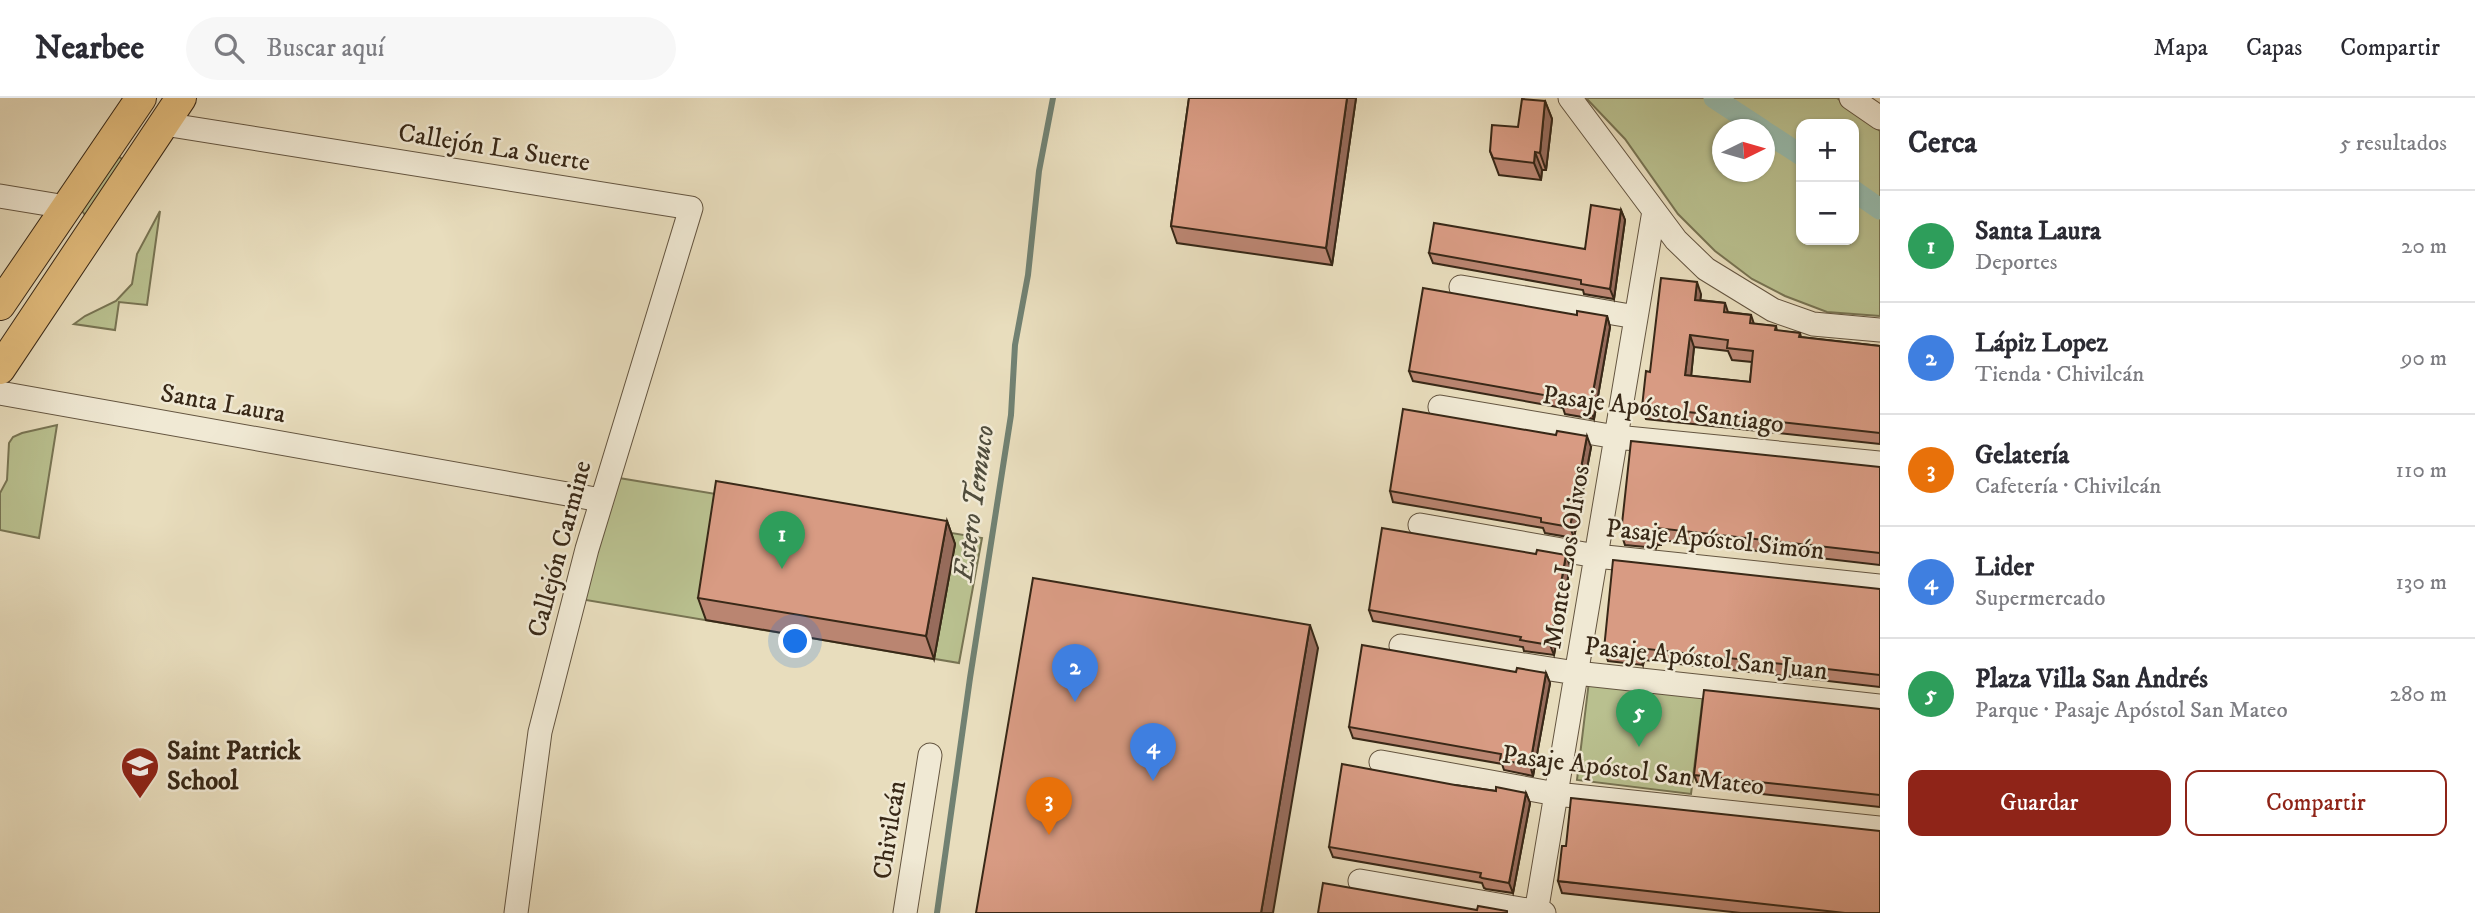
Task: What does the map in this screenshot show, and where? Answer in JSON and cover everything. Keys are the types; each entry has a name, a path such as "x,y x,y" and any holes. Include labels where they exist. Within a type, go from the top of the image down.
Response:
{"main road":[{"path":"0,305 141,98"},
{"path":"0,369 181,98"},
{"path":"66,207 78,232 77,254"}],"street":[{"path":"1570,98 1676,240 1706,269 1773,310 1813,324 1880,330"},
{"path":"1852,98 1880,118"},
{"name":"Callejón La Suerte","path":"164,124 691,208"},
{"path":"0,196 66,207"},
{"name":"Callejón Carmine","path":"516,913 540,732 601,500 691,208"},
{"name":"Monte Los Olivos","path":"1536,913 1654,211"},
{"path":"1461,287 1636,317"},
{"name":"Santa Laura","path":"0,393 601,500"},
{"name":"Pasaje Apóstol Santiago","path":"1440,407 1616,437 1880,463"},
{"name":"Pasaje Apóstol Simón","path":"1420,525 1596,556 1880,586"},
{"name":"Pasaje Apóstol San Juan","path":"1401,646 1576,673 1880,706"},
{"name":"Chivilcán","path":"905,913 930,755"},
{"name":"Pasaje Apóstol San Mateo","path":"1381,762 1556,794 1880,828"},
{"path":"1360,881 1544,913"}],"green space":[{"path":"1586,98 1837,98 1880,131 1880,316 1827,312 1785,296 1752,279 1715,251 1678,214 1625,139"},
{"path":"113,152 127,163 85,227 85,215 77,204"},
{"path":"160,211 147,305 119,302 115,330 74,324 116,301 132,284 137,254"},
{"path":"57,425 39,538 0,530 0,493 7,480 9,443 13,437 22,433"},
{"path":"613,477 982,538 959,663 580,599"},
{"path":"1589,681 1703,695 1691,794 1577,780"}],"building":[{"path":"1189,98 1347,98 1326,248 1171,226"},
{"path":"1522,99 1545,101 1540,153 1535,152 1534,163 1493,158 1490,151 1492,125 1518,127"},
{"path":"1591,205 1621,210 1610,289 1581,284 1581,280 1429,253 1434,223 1585,249"},
{"path":"1661,278 1697,282 1695,300 1725,303 1724,312 1751,315 1750,323 1776,326 1775,330 1800,333 1799,337 1880,346 1880,433 1642,407 1646,371 1650,372","holes":["1690,335 1728,340 1727,348 1753,351 1750,382 1685,375"]},
{"path":"1423,288 1577,315 1577,311 1607,316 1590,408 1561,404 1561,398 1409,371"},
{"path":"1403,409 1556,435 1557,431 1587,436 1570,527 1541,522 1541,518 1390,491"},
{"path":"1631,441 1880,467 1880,553 1657,528 1652,536 1621,533"},
{"path":"716,481 947,521 926,636 698,598"},
{"path":"1382,528 1536,554 1537,550 1566,555 1550,645 1520,640 1521,637 1369,610"},
{"path":"1613,560 1880,589 1880,675 1639,648 1639,653 1604,649"},
{"path":"1033,578 1310,625 1261,913 976,913"},
{"path":"1362,645 1516,672 1517,668 1546,673 1530,765 1500,760 1501,754 1349,727"},
{"path":"1704,690 1880,709 1880,795 1694,775"},
{"path":"1342,764 1455,785 1496,791 1496,787 1526,793 1509,883 1482,878 1481,873 1329,847"},
{"path":"1571,798 1880,831 1880,913 1845,913 1558,881 1562,846 1566,846"},
{"path":"1323,883 1477,910 1478,906 1507,913 1318,913"}],"waterway":[{"name":"Estero Temuco","path":"937,913 1011,415 1015,345 1028,275 1039,171 1053,98"},
{"path":"1714,98 1746,119"},
{"path":"1775,138 1796,152"},
{"path":"1859,194 1880,209"}],"place":[{"name":"Santa Laura","path":"782,569"},
{"name":"Lápiz Lopez","path":"1075,702"},
{"name":"Plaza Villa San Andrés","path":"1639,747"},
{"name":"Lider","path":"1153,781"},
{"name":"Saint Patrick School","path":"140,800"},
{"name":"Gelatería","path":"1049,835"}]}
